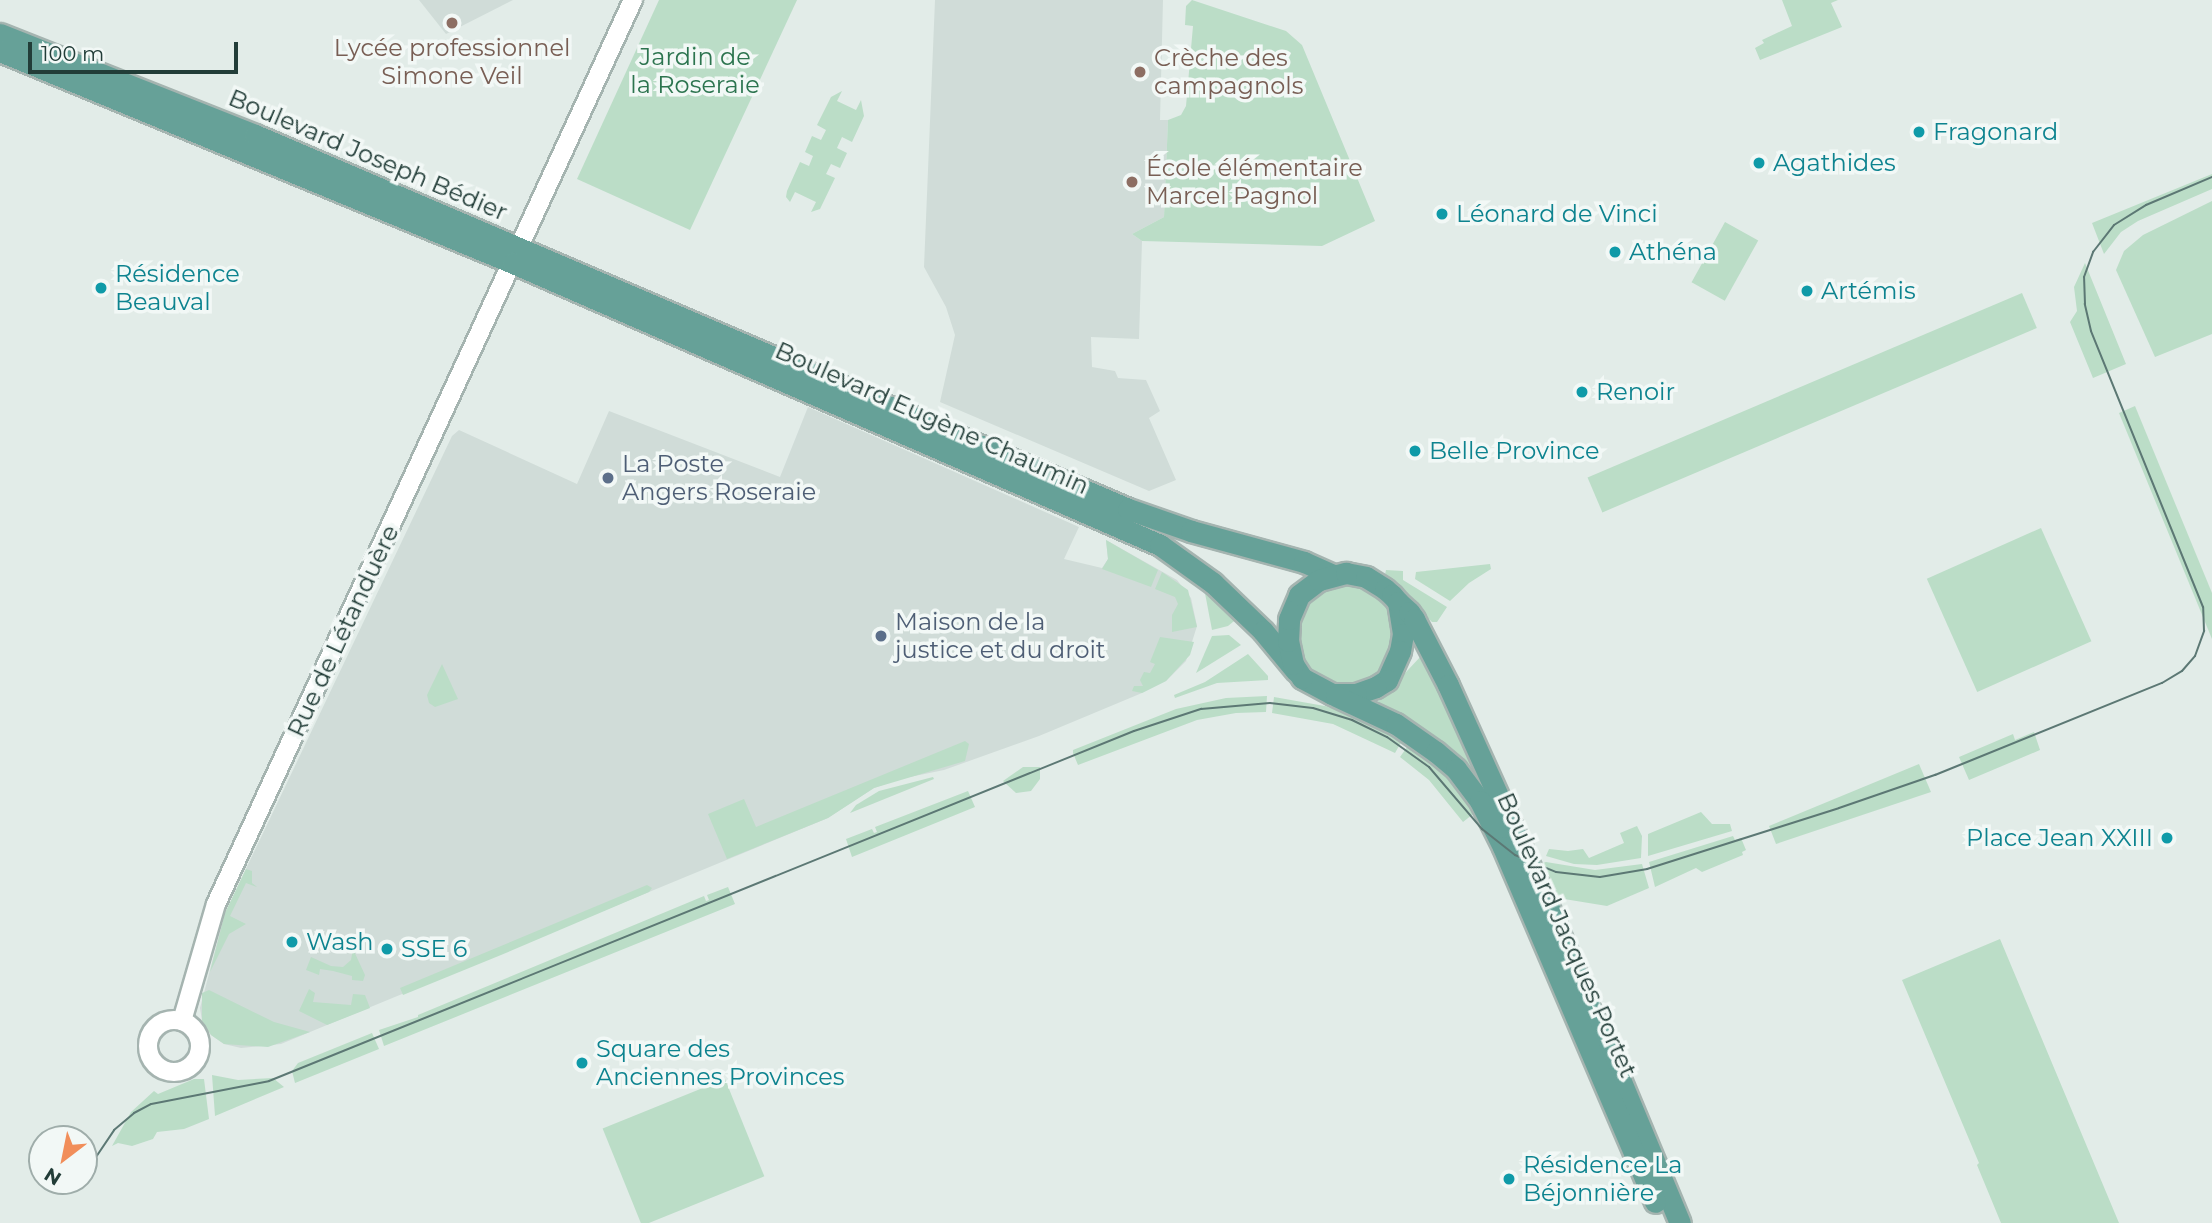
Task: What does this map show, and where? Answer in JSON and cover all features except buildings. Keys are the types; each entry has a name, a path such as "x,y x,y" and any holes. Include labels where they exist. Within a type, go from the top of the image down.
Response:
{"main road":[{"name":"Boulevard Joseph Bédier","path":"0,34 255,135 516,255"},
{"name":"Boulevard Joseph Bédier","path":"0,51 516,255"},
{"name":"Boulevard Eugène Chaumin","path":"516,255 1128,509 1191,531 1304,562 1333,575"},
{"name":"Boulevard Eugène Chaumin","path":"516,255 1160,545 1213,583 1262,631 1296,671"},
{"path":"1354,572 1366,577 1398,601 1402,643 1387,680 1363,692 1332,694 1307,681 1296,671 1287,634 1299,595 1319,580 1354,572"},
{"name":"Boulevard Jacques Portet","path":"1398,601 1427,641 1506,811 1680,1223"},
{"name":"Boulevard Jacques Portet","path":"1332,694 1381,716 1428,746 1456,769 1480,801 1503,847 1665,1223"}],"street":[{"name":"Rue de Létanduère","path":"181,1021 216,904 633,0"}],"shaded area":[{"name":"Lycée professionnel Simone Veil","path":"419,0 513,0 446,34"},
{"path":"935,0 1163,0 1160,120 1168,120 1164,217 1132,234 1142,241 1139,339 1091,337 1092,367 1115,371 1118,378 1146,380 1160,411 1149,418 1176,480 1149,491 940,402 955,335 946,307 924,267"},
{"path":"808,407 1079,527 1064,559 1102,568 1108,559 1106,540 1177,580 1191,598 1197,626 1186,661 1166,681 1142,693 1039,736 944,770 900,779 874,788 828,818 281,1044 241,1048 224,1044 211,1035 202,1021 200,1008 225,913 452,436 459,430 577,484 609,411 780,477"}],"green space":[{"name":"Jardin de la Roseraie","path":"659,0 797,0 690,230 577,179"},
{"path":"1192,0 1286,31 1302,45 1375,221 1322,246 1142,241 1132,234 1164,217 1168,120 1181,115 1186,106 1193,26 1185,25 1186,6"},
{"path":"1782,0 1838,0 1831,3 1842,27 1760,60 1755,48 1764,43 1762,40 1792,26"},
{"path":"842,91 837,101 856,110 861,100 864,116 852,142 842,137 837,148 847,153 840,168 831,164 826,174 835,178 820,209 811,212 816,202 795,192 790,202 786,197 787,191 800,162 809,166 813,156 805,152 812,136 821,140 826,130 817,125 831,97"},
{"path":"2212,174 2212,189 2138,221 2121,232 2104,254 2092,223"},
{"path":"2212,201 2212,334 2155,357 2116,270 2124,251 2143,235"},
{"path":"1725,222 1758,240 1725,301 1692,282"},
{"path":"2085,263 2126,364 2093,378 2070,322 2077,311 2074,287"},
{"path":"2022,293 2037,328 1602,512 1588,477"},
{"path":"2135,406 2212,593 2212,639 2119,413"},
{"path":"2041,528 2091,641 1977,692 1927,579"},
{"path":"1106,540 1158,570 1151,587 1102,569 1108,559"},
{"path":"1490,564 1491,569 1469,583 1450,601 1415,579 1416,572"},
{"path":"1386,570 1403,571 1403,580 1447,607 1437,622 1432,622 1385,575"},
{"path":"1162,572 1188,590 1197,627 1172,632 1172,615 1178,604 1175,597 1155,589"},
{"path":"1346,581 1375,590 1394,613 1392,658 1377,675 1356,685 1333,684 1307,669 1293,634 1311,594"},
{"path":"1204,588 1239,617 1228,626 1212,630"},
{"path":"1229,635 1241,645 1196,673 1212,636"},
{"path":"1160,637 1194,642 1190,655 1166,681 1142,693 1132,691 1134,686 1143,686 1140,680 1144,672 1150,673 1155,664 1150,662"},
{"path":"1248,654 1268,676 1268,680 1217,683 1175,698 1174,695 1205,682"},
{"path":"1422,655 1495,801 1377,703"},
{"path":"442,664 458,699 435,707 429,703 427,695"},
{"path":"1267,696 1266,712 1236,713 1197,720 1078,765 1073,753 1073,750 1176,709 1226,698"},
{"path":"1274,697 1336,708 1363,717 1403,739 1395,753 1333,724 1272,713"},
{"path":"2034,732 2040,750 1969,780 1959,757 2013,734 2015,740"},
{"path":"965,741 969,744 965,761 874,788 828,818 727,859 708,814 744,799 756,827"},
{"path":"1410,743 1439,765 1477,811 1463,822 1429,780 1400,757"},
{"path":"1919,764 1931,792 1776,844 1769,826"},
{"path":"1023,767 1040,767 1040,779 1031,791 1016,793 1003,781"},
{"path":"933,777 934,779 850,813 856,805 879,791"},
{"path":"968,791 975,807 852,857 846,839 872,829 874,833 877,832 875,827"},
{"path":"1701,812 1712,824 1730,824 1732,831 1648,856 1648,834"},
{"path":"1637,826 1642,836 1641,858 1597,865 1574,864 1546,856 1549,849 1583,849 1589,858 1624,843 1620,833"},
{"path":"1733,836 1735,840 1741,838 1746,850 1742,852 1743,855 1702,872 1696,868 1655,887 1649,862"},
{"path":"1543,863 1595,870 1642,864 1649,888 1607,906 1558,898"},
{"path":"246,869 252,871 252,883 257,887 246,883 230,916 246,924 229,934 210,972 225,913"},
{"path":"647,885 652,888 649,892 403,995 400,988"},
{"path":"728,887 735,904 384,1046 379,1030 418,1017 704,896 706,901 709,900 707,895"},
{"path":"2000,939 2119,1223 2001,1223 1977,1165 1979,1163 1902,980"},
{"path":"353,949 365,975 363,981 352,980 352,976 333,971 320,969 319,975 306,970 311,957 331,966 343,967 351,960"},
{"path":"309,989 315,993 313,1002 351,1005 353,994 365,995 370,1008 327,1025 299,1011"},
{"path":"209,990 274,1022 310,1032 268,1047 224,1044 211,1035 202,1021 202,993"},
{"path":"372,1033 379,1049 295,1083 292,1071 298,1063"},
{"path":"212,1075 238,1080 273,1078 284,1087 215,1116"},
{"path":"194,1079 204,1079 209,1119 184,1129 157,1132 153,1139 132,1146 118,1143 112,1146 131,1112 154,1091 158,1094"},
{"path":"725,1079 764,1176 649,1223 641,1223 603,1128"}],"tram line":[{"path":"98,1154 114,1130 134,1113 151,1104 269,1081 1134,731 1201,709 1270,703 1313,708 1352,720 1387,737 1429,767 1482,829 1515,855 1556,872 1600,877 1647,869 1935,775 2162,683 2182,671 2195,656 2204,631 2203,607 2091,331 2085,304 2084,277 2093,252 2114,225 2146,205 2212,177"}],"place":[{"name":"Lycée professionnel Simone Veil","path":"452,23"},
{"name":"Crèche des campagnols","path":"1140,72"},
{"name":"Fragonard","path":"1919,132"},
{"name":"Agathides","path":"1759,163"},
{"name":"École élémentaire Marcel Pagnol","path":"1132,182"},
{"name":"Léonard de Vinci","path":"1442,214"},
{"name":"Athéna","path":"1615,252"},
{"name":"Résidence Beauval","path":"101,288"},
{"name":"Artémis","path":"1807,291"},
{"name":"Renoir","path":"1582,392"},
{"name":"Belle Province","path":"1415,451"},
{"name":"La Poste Angers Roseraie","path":"608,478"},
{"name":"Maison de la justice et du droit","path":"881,636"},
{"name":"Place Jean XXIII","path":"2167,838"},
{"name":"Wash","path":"292,942"},
{"name":"SSE 6","path":"387,949"},
{"name":"Square des Anciennes Provinces","path":"582,1063"},
{"name":"Résidence La Béjonnière","path":"1509,1179"}]}
